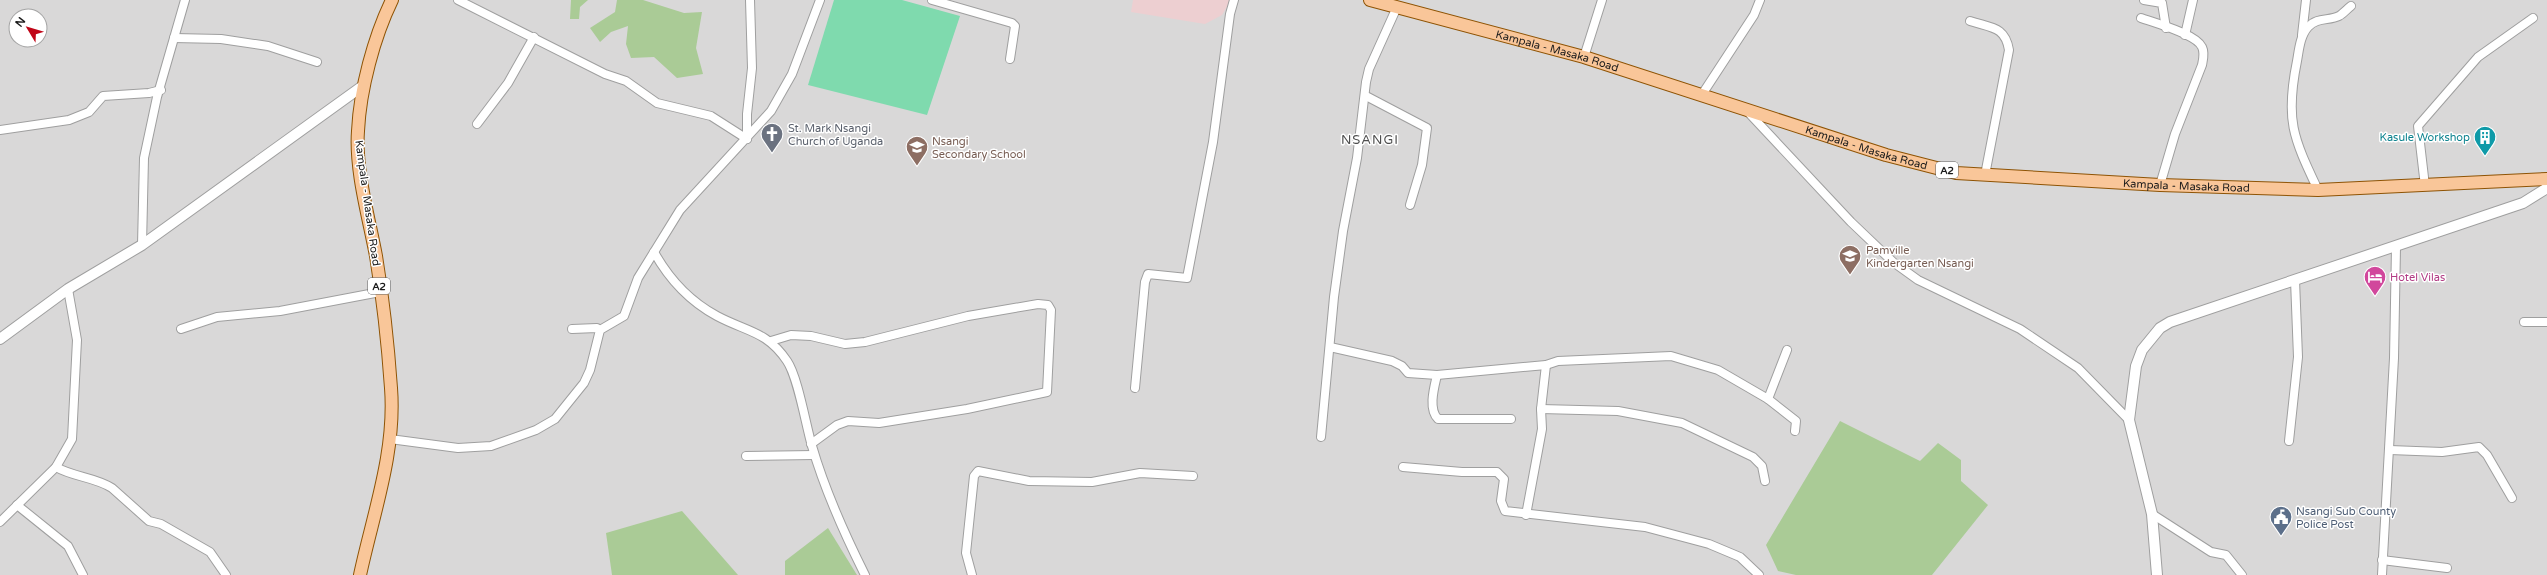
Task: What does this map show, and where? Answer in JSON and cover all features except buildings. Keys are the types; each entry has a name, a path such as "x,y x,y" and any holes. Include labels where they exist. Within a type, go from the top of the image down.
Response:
{"main road":[{"name":"Kampala - Masaka Road","path":"360,575 373,526 390,439 391,389 380,292 360,166 357,132 364,85 385,14 392,0"},
{"name":"Kampala - Masaka Road","path":"1370,0 1584,57 1748,112 1886,155 1956,173 2160,185 2318,190 2547,179"}],"street":[{"path":"142,245 144,158 185,0"},
{"path":"458,0 605,74 626,81 657,104 711,116 747,139"},
{"path":"747,139 747,114 752,68 750,0"},
{"path":"390,439 458,448 491,446 536,430 555,420 584,383 590,370 600,330 624,316 638,278 691,196 747,139 771,111 792,74 820,0"},
{"path":"932,0 1012,23 1015,26 1015,37 1010,59"},
{"path":"1135,388 1145,282 1148,274 1187,278 1213,142 1230,14 1234,0"},
{"path":"1584,57 1602,0"},
{"path":"1701,96 1754,15 1760,0"},
{"path":"2144,0 2162,2 2166,28"},
{"path":"2185,35 2193,0"},
{"path":"2306,0 2302,38 2292,87 2291,118 2297,146 2318,190"},
{"path":"2302,38 2308,27 2316,21 2339,16 2351,6"},
{"path":"1320,436 1343,232 1358,158 1369,69 1397,7"},
{"path":"2141,18 2196,39 2202,47 2202,66 2175,134 2160,185"},
{"path":"2425,186 2418,126 2478,57 2533,18"},
{"path":"1970,21 1999,30 2007,38 2009,50 1985,175"},
{"path":"478,124 508,83 534,37"},
{"path":"174,38 221,39 268,46 317,62"},
{"path":"0,339 68,289 142,245 364,85"},
{"path":"0,130 69,120 89,112 103,96 149,94 161,90"},
{"path":"1366,96 1427,128 1422,165 1410,205"},
{"path":"1748,112 1851,222 1893,262 1918,280 2026,333 2078,368 2129,420"},
{"path":"2157,575 2152,514 2129,420 2136,366 2142,350 2160,328 2170,322 2523,203 2547,188"},
{"path":"2382,575 2390,450 2396,247"},
{"path":"654,252 670,276 695,302 719,317 771,341 788,363 814,455 835,515 865,575"},
{"path":"2289,441 2298,357 2295,280"},
{"path":"0,522 56,467 72,439 74,429 78,340 68,289"},
{"path":"180,329 217,317 280,311 380,292"},
{"path":"771,341 791,334 811,336 845,344 865,342 968,316 1038,304 1048,305 1051,310 1046,392 967,409 879,423 848,421 838,425 811,444"},
{"path":"2524,322 2547,322"},
{"path":"572,329 597,328 600,330"},
{"path":"1330,347 1398,363 1410,374 1437,375 1546,365 1558,361 1672,356 1718,370 1768,399 1796,422 1795,431"},
{"path":"1768,399 1787,350"},
{"path":"1526,515 1542,429 1541,409 1546,365"},
{"path":"1437,375 1433,406 1434,415 1438,419 1510,419"},
{"path":"1541,409 1618,411 1682,423 1753,457 1762,466 1764,481"},
{"path":"2390,450 2442,452 2479,446 2487,455 2512,498"},
{"path":"746,456 814,455"},
{"path":"56,467 70,475 106,484 149,521 161,524 210,552 226,575"},
{"path":"1403,467 1462,472 1501,473 1504,479 1501,506 1505,511 1526,515 1584,518 1645,527 1709,544 1740,556 1759,575"},
{"path":"972,575 966,553 974,476 978,471 1029,481 1092,482 1140,473 1193,476"},
{"path":"17,505 68,546 83,575"},
{"path":"2152,514 2211,552 2226,555 2242,575"},
{"path":"2382,560 2447,568"}],"shaded area":[{"path":"0,0 2547,0 2547,575 0,575"},
{"path":"1133,0 1231,0 1222,15 1205,24 1131,12"}],"green space":[{"path":"571,0 588,0 580,7 579,19 570,19"},
{"path":"617,0 643,0 684,13 702,12 696,48 703,74 677,78 654,57 631,58 626,44 628,26 611,32 600,42 590,28 615,12"},
{"path":"834,0 902,0 960,16 927,115 808,85"},
{"path":"1840,421 1920,461 1938,443 1961,460 1961,481 1988,505 1932,575 1796,575 1778,571 1766,545"},
{"path":"682,511 738,575 612,575 606,533"},
{"path":"828,528 857,575 785,575 785,561"}],"place":[{"name":"St. Mark Nsangi Church of Uganda","path":"772,154"},
{"name":"Kasule Workshop","path":"2485,156"},
{"name":"Nsangi Secondary School","path":"917,166"},
{"name":"Pamville Kindergarten Nsangi","path":"1850,276"},
{"name":"Hotel Vilas","path":"2375,296"},
{"name":"Nsangi Sub County Police Post","path":"2281,536"}],"district":[{"name":"NSANGI","path":"1370,139"}]}
